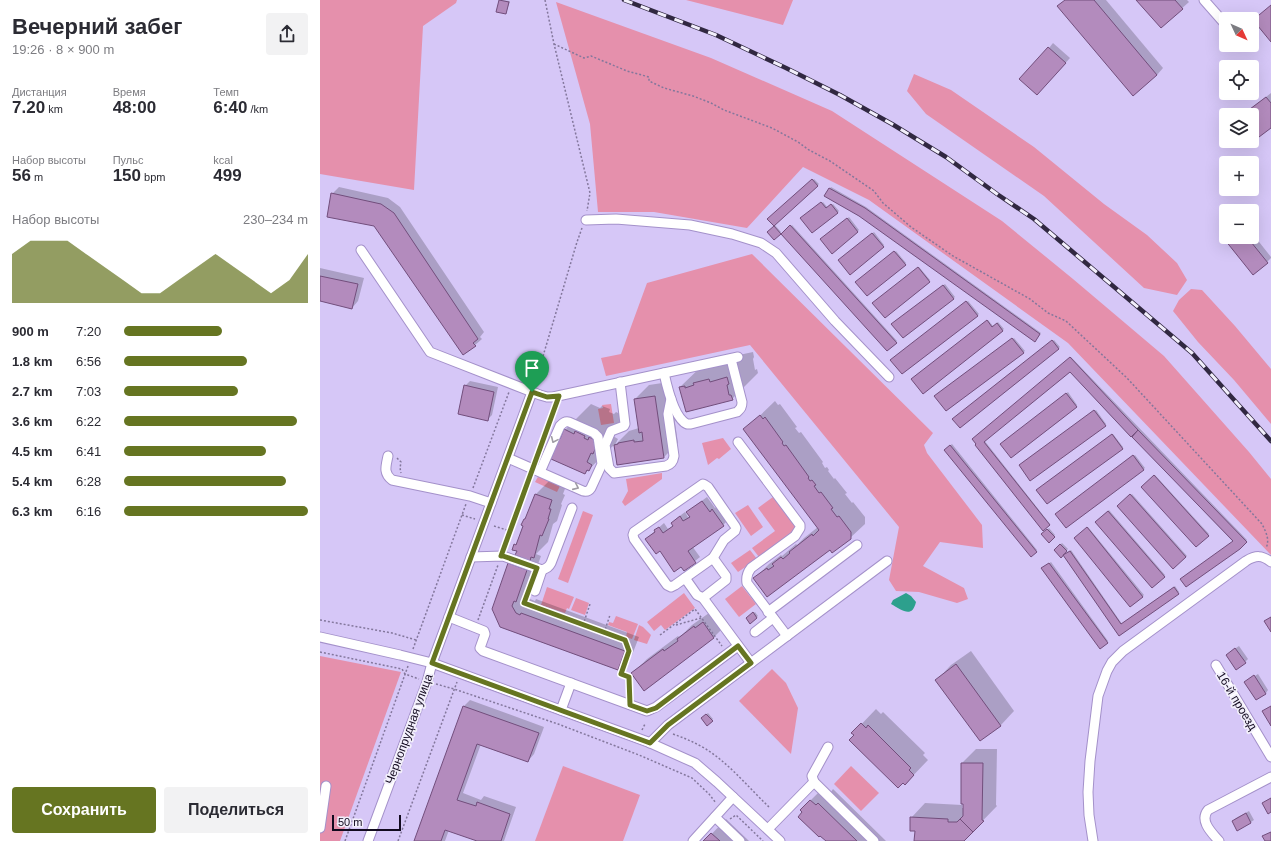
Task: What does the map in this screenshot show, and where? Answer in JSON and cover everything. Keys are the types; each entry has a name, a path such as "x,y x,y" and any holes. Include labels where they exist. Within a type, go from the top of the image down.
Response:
{"street":[{"path":"1204,0 1219,18"},
{"path":"586,220 616,218 690,225 732,234 761,243 776,253 835,321 888,377"},
{"path":"361,250 430,352 547,397 559,396 620,382 735,358 742,406 736,412 687,424 681,420 671,399 664,373"},
{"path":"620,382 625,424 624,426 611,431 605,445 609,468 614,473 659,467 670,464 674,460 668,414 671,399"},
{"name":"Чернопрудная улица","path":"368,841 532,392"},
{"path":"508,458 586,492 591,488 602,464 598,437 594,433 569,422 562,423 536,470"},
{"path":"738,442 800,525 800,528 795,536 751,568 747,573 746,578 747,583 787,636"},
{"path":"388,456 386,472 392,480 470,496 491,503"},
{"path":"702,484 708,487 736,528 736,531 724,540 713,558 684,578 671,587 667,585 633,536 637,529 702,484"},
{"path":"471,557 503,556 542,570 548,568 552,563 572,508"},
{"path":"755,632 770,615 857,545"},
{"path":"1093,841 1088,815 1090,761 1098,696 1112,662 1124,651 1246,561 1259,556 1266,558 1271,562"},
{"path":"703,598 726,580 726,576 713,558"},
{"path":"650,743 668,725 887,561"},
{"path":"535,591 542,570"},
{"path":"684,578 697,595 703,598 751,663"},
{"path":"449,617 484,631 485,634 480,648 483,651 647,711 652,710 738,646"},
{"path":"320,637 432,663 650,743 695,763 780,841"},
{"name":"16-й проезд","path":"1216,665 1271,758"},
{"path":"561,710 570,683"},
{"path":"828,747 812,776 814,782 874,841"},
{"path":"1220,841 1209,829 1205,820 1205,814 1208,810 1271,777"},
{"path":"768,830 814,782"},
{"path":"320,828 326,786"},
{"path":"693,841 733,797"},
{"path":"718,813 740,841"}],"path":[{"path":"532,392 577,242 586,220 590,193 554,44 545,0"},
{"path":"554,44 584,58 591,56 627,71 649,77 649,81 664,88 711,103 724,110 772,128 798,142 809,150 830,161 874,191 883,203 906,222 953,256 1030,299 1048,313 1066,321 1127,378 1262,524 1268,544 1259,556"},
{"path":"471,492 512,384"},
{"path":"540,447 559,396"},
{"path":"477,623 510,531 536,470"},
{"path":"345,841 411,658 416,640 468,500"},
{"path":"462,515 475,519"},
{"path":"494,526 510,531"},
{"path":"526,596 524,603 625,640 629,651 621,674 629,677 630,705"},
{"path":"583,625 590,604"},
{"path":"660,635 695,609 728,654"},
{"path":"604,632 610,615"},
{"path":"674,625 701,618"},
{"path":"320,620 392,633 416,640"},
{"path":"320,652 402,670 405,674 427,682 454,689 558,724 639,755 692,778 709,794 718,813 730,820 736,815 762,841"},
{"path":"398,841 458,678"},
{"path":"641,732 645,724"},
{"path":"667,732 687,739 705,749 728,766 769,807"}],"shaded area":[{"path":"320,0 457,0 456,3 423,26 414,190 320,174"},
{"path":"686,0 793,0 783,25"},
{"path":"556,2 711,58 832,111 1002,221 1164,356 1271,479 1271,555 1068,343 869,200 803,167 747,228 654,212 598,212 590,124"},
{"path":"914,74 951,90 1034,147 1104,204 1147,235 1177,263 1187,280 1177,295 1144,288 1044,196 926,114 907,91"},
{"path":"752,254 933,433 924,445 927,453 982,525 983,548 940,542 923,566 964,588 968,599 957,603 919,592 896,591 889,580 899,527 750,345 606,376 601,358 621,354 647,283"},
{"path":"1191,289 1202,290 1271,369 1271,424 1234,380 1198,342 1173,311 1179,300"},
{"path":"611,404 614,423 601,425 598,409 603,408 602,405"},
{"path":"723,438 731,449 719,459 717,458 708,465 702,443"},
{"path":"662,473 662,479 625,506 622,502 628,491 626,479"},
{"path":"539,475 561,484 557,492 535,482"},
{"path":"773,497 797,529 759,557 752,548 775,531 758,508"},
{"path":"748,505 763,527 751,536 735,513"},
{"path":"583,511 593,515 568,583 558,579"},
{"path":"750,550 757,559 738,572 731,563"},
{"path":"742,586 756,604 739,617 725,599"},
{"path":"547,587 574,597 569,609 567,608 565,613 541,605"},
{"path":"684,593 695,608 665,630 661,625 654,631 647,622"},
{"path":"906,593 916,602 912,610 909,612 906,612 891,604 893,600"},
{"path":"576,598 589,603 585,615 571,610"},
{"path":"616,616 638,624 632,639 626,637 627,632 608,625 609,622 613,623"},
{"path":"639,625 651,635 647,644 634,640"},
{"path":"320,656 401,672 340,841 320,841"},
{"path":"772,669 786,683 798,708 791,754 739,701"},
{"path":"563,766 640,795 623,841 535,841"},
{"path":"851,766 879,793 861,811 834,784"}],"building":[{"path":"499,0 509,2 506,14 496,12"},
{"path":"1065,0 1094,0 1157,75 1133,96 1057,6"},
{"path":"1136,0 1175,0 1183,9 1161,28"},
{"path":"1271,5 1271,42 1259,27 1259,15"},
{"path":"1048,47 1066,63 1037,95 1019,79"},
{"path":"1266,97 1271,103 1271,128 1259,137 1259,108 1251,108"},
{"path":"812,179 818,186 774,226 767,219"},
{"path":"829,188 865,208 1040,334 1035,342 859,216 824,196"},
{"path":"331,193 381,204 394,213 478,339 473,343 476,346 463,355 374,226 327,217"},
{"path":"821,202 826,208 831,204 838,213 812,233 800,218"},
{"path":"847,218 858,232 832,254 820,239"},
{"path":"790,225 897,343 887,351 781,234"},
{"path":"774,226 781,234 774,240 767,232"},
{"path":"872,233 884,247 850,275 838,260"},
{"path":"1228,244 1253,244 1268,263 1253,275"},
{"path":"894,251 906,265 867,296 855,282"},
{"path":"918,267 930,282 885,318 872,303"},
{"path":"320,276 358,284 352,309 320,301"},
{"path":"943,285 954,299 903,338 891,324"},
{"path":"966,301 978,316 902,374 890,360"},
{"path":"987,320 992,327 997,323 1003,331 923,394 911,379"},
{"path":"1012,338 1024,353 946,411 934,396"},
{"path":"1052,340 1059,349 960,428 952,419"},
{"path":"1070,357 1138,430 1131,437 1070,372 984,442 1050,525 1043,531 975,445 976,444 972,439"},
{"path":"727,377 729,384 727,385 729,395 731,395 733,400 686,412 679,387 685,386 685,388 694,385 693,383 709,379 710,382"},
{"path":"464,385 494,392 488,421 458,414"},
{"path":"1066,393 1077,407 1011,458 1000,444"},
{"path":"655,396 664,458 617,465 614,445 634,440 634,442 643,441 642,432 639,433 634,399"},
{"path":"1094,410 1106,426 1030,481 1019,465"},
{"path":"760,415 763,419 765,417 783,442 782,443 784,446 786,445 809,477 808,478 810,481 812,480 819,493 821,492 833,508 831,509 837,517 839,516 851,532 851,539 832,553 830,550 767,597 753,578 767,568 768,570 774,566 772,564 781,557 783,559 790,553 789,552 812,534 813,536 819,530 743,429"},
{"path":"564,429 574,434 575,431 585,436 584,438 588,440 589,437 595,440 594,442 596,447 593,454 591,453 587,462 592,465 589,471 587,470 585,474 551,459 558,439 560,439"},
{"path":"1138,430 1247,542 1240,549 1186,587 1180,579 1233,541 1132,437"},
{"path":"1112,434 1123,449 1047,504 1036,490"},
{"path":"950,445 1037,552 1031,557 944,450"},
{"path":"1133,455 1144,470 1066,528 1055,514"},
{"path":"1154,475 1209,536 1196,547 1141,487"},
{"path":"535,494 552,500 549,509 551,509 549,519 542,536 540,535 534,558 531,557 530,561 515,555 517,551 512,550 514,544 516,545 523,526 521,525"},
{"path":"1130,494 1186,557 1173,569 1117,506"},
{"path":"702,501 710,512 712,509 724,526 688,551 696,563 684,571 681,567 674,572 660,551 656,554 645,539 659,527 663,533 673,526 671,523 680,516 683,521 690,517 686,512"},
{"path":"1108,511 1165,577 1152,588 1095,522"},
{"path":"1087,527 1143,597 1130,607 1074,538"},
{"path":"1047,529 1055,537 1049,543 1041,534"},
{"path":"1060,544 1067,551 1061,558 1054,550"},
{"path":"1070,551 1121,624 1174,587 1179,594 1119,636 1063,555"},
{"path":"508,563 527,570 516,602 514,601 512,606 516,613 520,615 521,613 625,651 618,670 500,627 492,609"},
{"path":"1049,563 1108,643 1100,649 1041,568"},
{"path":"753,612 757,618 750,624 746,618"},
{"path":"1271,617 1271,632 1264,621"},
{"path":"703,622 714,638 644,691 631,673 663,649 664,651 678,641 677,639 694,626 695,628"},
{"path":"1235,648 1246,663 1236,670 1226,655"},
{"path":"956,664 1001,726 980,741 935,680"},
{"path":"1254,675 1266,694 1256,700 1244,682"},
{"path":"463,706 539,733 528,762 477,744 457,800 476,806 477,802 510,814 501,841 477,841 445,830 441,841 414,841"},
{"path":"1271,706 1271,726 1262,711"},
{"path":"706,714 713,721 707,726 701,718"},
{"path":"861,723 866,728 868,725 911,768 909,770 914,775 905,785 903,783 898,788 849,740 854,735 851,733"},
{"path":"961,763 983,763 982,820 984,821 973,832 960,819 963,816 963,804 961,804"},
{"path":"1271,798 1271,812 1268,814 1262,803"},
{"path":"810,800 816,805 818,803 857,841 826,841 820,836 819,837 798,817 802,812 800,810"},
{"path":"1246,813 1251,823 1237,831 1232,821"},
{"path":"910,817 948,819 948,822 957,822 960,819 973,832 964,841 914,841 915,831 910,831"},
{"path":"1271,832 1271,841 1265,841 1262,836"},
{"path":"711,833 720,841 703,841"}],"railway":[{"path":"624,0 716,35 786,68 840,95 892,124 946,157 1034,219 1192,353 1271,441"}],"route":[{"path":"532,392 547,397 559,396 501,556 537,568 524,603 625,640 629,651 621,674 629,677 630,705 647,711 656,708 738,646 751,663 668,725 650,743 432,663 532,392"}]}
